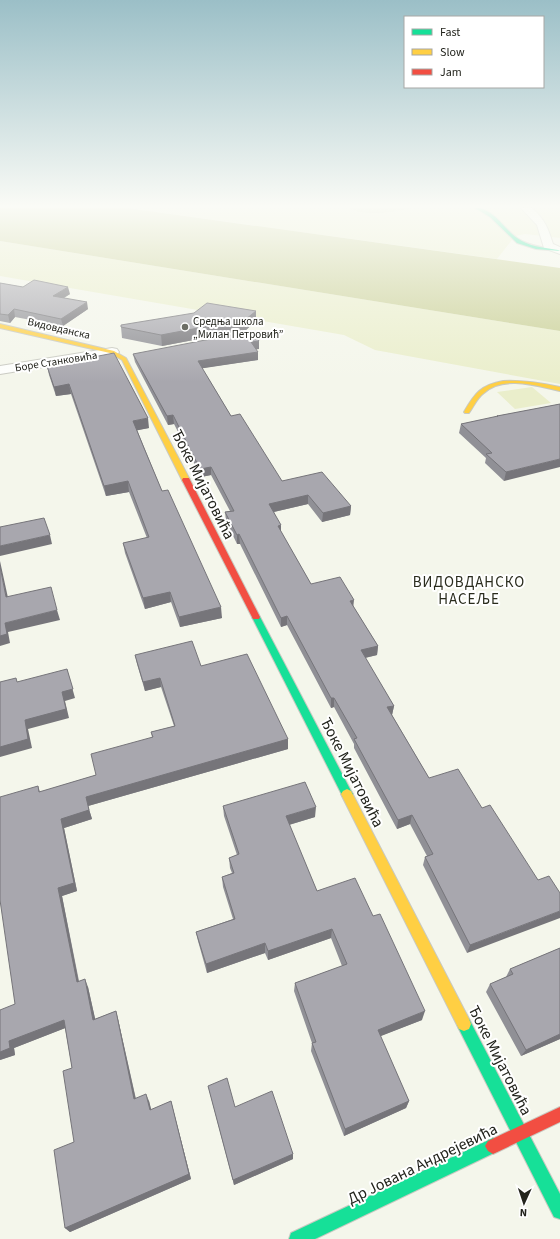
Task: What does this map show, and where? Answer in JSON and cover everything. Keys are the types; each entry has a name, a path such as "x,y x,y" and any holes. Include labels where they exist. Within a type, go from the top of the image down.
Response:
{"street":[{"name":"Видовданска","path":"0,326 118,356"},
{"name":"Боре Станковића","path":"0,370 118,356 139,356"},
{"name":"Ђоке Мијатовића","path":"118,356 521,1132 560,1211"},
{"path":"467,412 479,393 487,388 497,385 518,383 560,389"},
{"name":"Др Јована Андрејевића","path":"298,1239 560,1114"}],"shaded area":[{"path":"0,266 154,266 560,331 560,384 375,350 344,335 0,276"},
{"path":"154,266 544,266 560,268 560,331"},
{"path":"532,387 551,403 515,409 497,392"}],"building":[{"path":"34,280 68,287 53,296 87,302 61,319 14,309 8,315 0,314 0,283 23,287"},
{"path":"207,303 256,311 246,319 161,335 121,327 121,325 194,313"},
{"path":"252,331 259,341 251,342 258,352 198,361 231,416 240,414 282,481 322,472 351,506 323,513 308,495 269,504 281,525 278,526 311,584 340,577 354,600 350,601 378,646 361,650 394,706 387,707 429,778 458,769 482,808 490,805 538,880 549,876 560,893 560,911 470,945 425,857 433,854 412,815 398,820 354,739 357,738 334,698 331,698 287,616 281,618 239,534 237,535 225,512 234,511 211,467 200,469 173,415 167,416 133,354"},
{"path":"114,353 148,418 133,421 162,491 168,490 221,607 179,617 170,592 143,598 123,543 149,537 128,481 104,486 69,384 54,387 47,366"},
{"path":"560,404 560,459 506,472 486,454 492,453 461,424 497,416"},
{"path":"44,518 50,535 0,546 0,527"},
{"path":"0,566 6,597 51,587 57,610 5,623 7,634 0,636"},
{"path":"192,641 201,666 247,654 288,739 86,797 89,810 61,819 74,883 58,888 77,982 85,979 93,1020 116,1011 134,1099 146,1094 150,1110 171,1101 189,1174 65,1228 54,1150 74,1142 63,1071 72,1068 64,1020 9,1041 10,1048 0,1052 0,1010 15,1004 0,900 0,797 38,786 39,792 96,775 91,754 153,737 151,732 175,726 160,678 143,682 135,655"},
{"path":"67,669 73,689 62,692 66,709 25,720 28,739 0,747 0,682 16,678 17,682"},
{"path":"305,782 316,807 286,816 317,891 355,878 373,916 380,914 425,1011 378,1030 409,1101 345,1129 312,1043 316,1042 295,983 347,964 332,929 268,951 265,943 206,964 196,932 235,919 222,877 234,873 229,858 239,854 223,806"},
{"path":"560,948 560,1034 526,1050 490,984 513,974 510,969"},
{"path":"227,1078 235,1107 272,1091 293,1154 233,1180 208,1086"}],"traffic: fast":[{"path":"256,617 347,794"},
{"path":"464,1024 560,1211"},
{"path":"297,1239 493,1146"}],"traffic: slow":[{"path":"0,326 112,352 124,359 186,480"},
{"path":"467,412 475,398 486,388 494,384 523,382 560,389"},
{"path":"347,794 464,1024"}],"traffic: jam":[{"path":"186,480 256,617"},
{"path":"493,1146 560,1114"}],"place":[{"name":"Средња школа „Милан Петровић”","path":"185,327"}],"district":[{"name":"ВИДОВДАНСКО НАСЕЉЕ","path":"469,590"}]}
